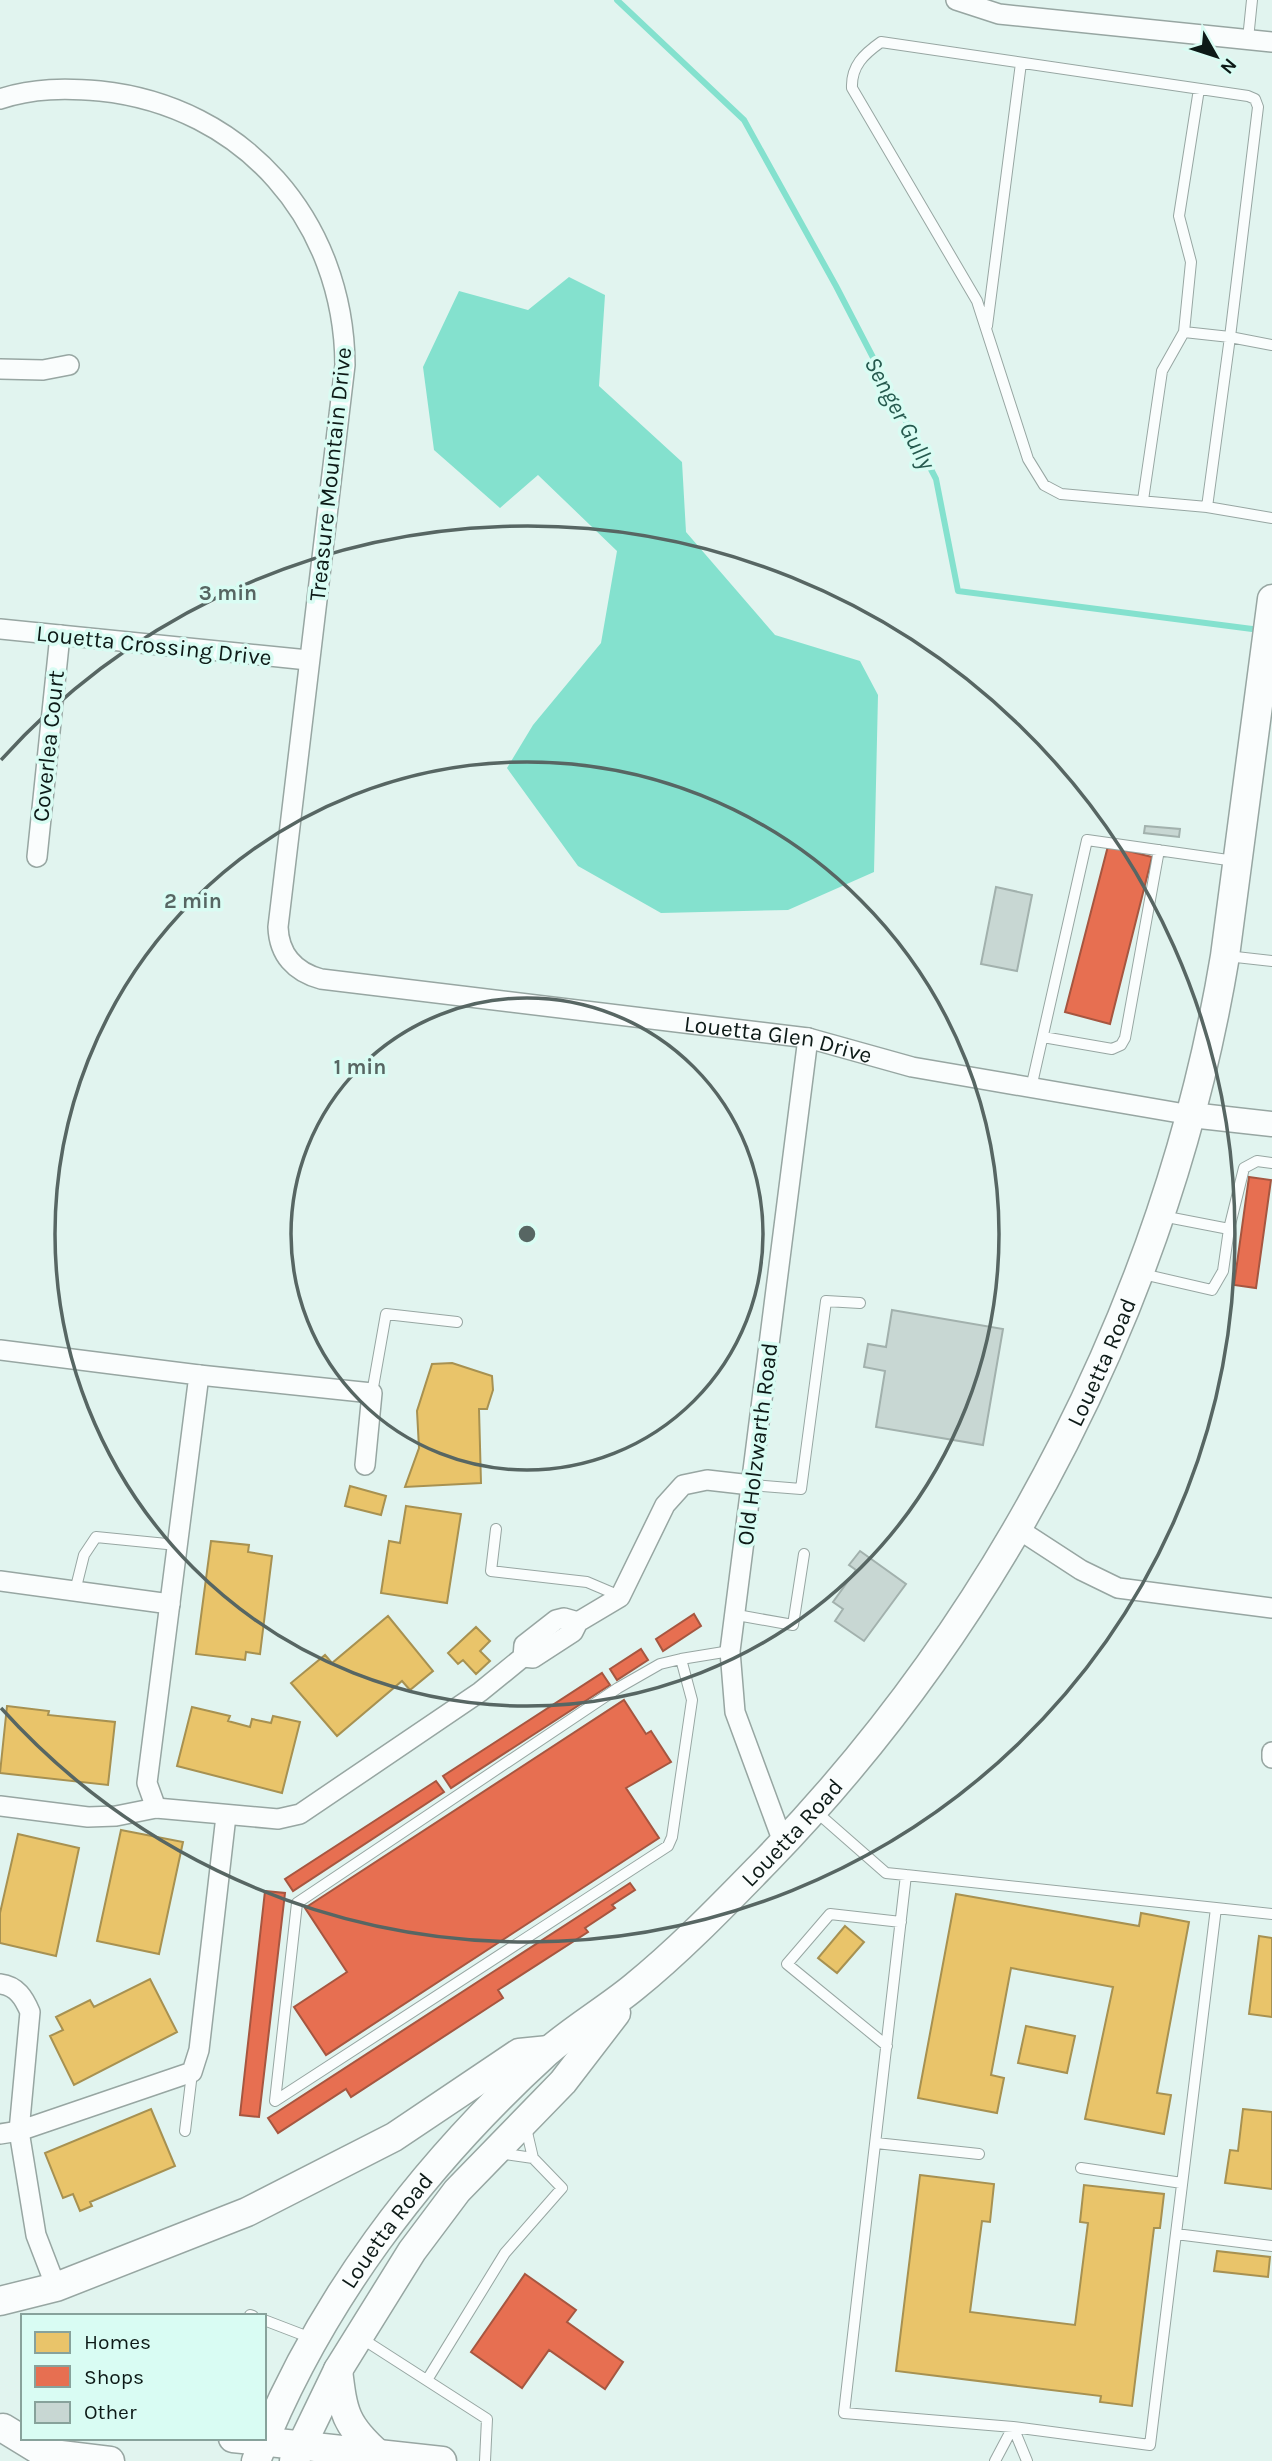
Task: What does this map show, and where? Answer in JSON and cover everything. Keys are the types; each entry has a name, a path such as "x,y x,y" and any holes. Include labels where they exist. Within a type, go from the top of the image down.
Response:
{"main road":[{"name":"Louetta Road","path":"266,2437 315,2339 354,2271 433,2169 549,2050 636,1986 783,1842 900,1703 1018,1529 1083,1406 1138,1273 1191,1115 1216,1010 1225,956 1272,599"},
{"name":"Louetta Road","path":"297,2453 338,2370 412,2251 457,2191 563,2082 636,1986"},
{"path":"0,2301 55,2287 247,2212 394,2137 519,2053 549,2050"},
{"path":"338,2370 348,2423 355,2434 378,2454"},
{"path":"27,2440 44,2453 110,2461"},
{"path":"237,2440 259,2451 378,2454 442,2461"}],"street":[{"path":"956,0 1272,42"},
{"name":"Treasure Mountain Drive","path":"0,99 58,88 111,92 142,98 203,120 249,151 276,178 312,231 327,261 342,314 345,365 278,927 281,948 288,959"},
{"path":"0,369 43,370 69,365"},
{"name":"Louetta Crossing Drive","path":"0,629 309,660"},
{"name":"Coverlea Court","path":"37,858 60,635"},
{"name":"Louetta Glen Drive","path":"288,959 308,976 321,979 807,1038 912,1067 1191,1115 1272,1124"},
{"name":"Old Holzwarth Road","path":"783,1842 735,1712 730,1651 737,1615 807,1038"},
{"path":"0,1350 372,1393 365,1465"},
{"path":"156,1808 147,1783 199,1375"},
{"path":"0,1807 88,1817 116,1816 156,1808 278,1819 300,1814 480,1692 523,1657 533,1658 573,1632 578,1622 620,1597 664,1505 683,1485 707,1480 751,1485"},
{"path":"1018,1529 1081,1570 1118,1588 1272,1608"},
{"path":"0,1581 170,1604"},
{"path":"1272,1752 1272,1758"},
{"path":"9,2133 192,2072 199,2050 226,1816"},
{"path":"0,1983 8,1984 22,1995 30,2012 9,2133 36,2235 55,2287"}],"lane":[{"path":"1248,39 1252,0"},
{"path":"1207,506 1258,107 1255,99 881,42 866,52 851,78 852,88 977,301 1028,459 1044,485 1061,494 1207,506 1272,518"},
{"path":"986,331 1021,63"},
{"path":"1143,500 1162,371 1184,332 1191,262 1179,216 1199,89"},
{"path":"1184,332 1272,345"},
{"path":"1031,1088 1087,840 1239,861"},
{"path":"1042,1037 1112,1049 1121,1045 1125,1038 1159,850"},
{"path":"1225,956 1272,961"},
{"path":"1138,1273 1212,1290 1223,1271 1229,1229 1244,1168 1256,1161 1272,1163"},
{"path":"1158,1215 1229,1229"},
{"path":"751,1485 801,1489 826,1301 860,1303"},
{"path":"372,1393 386,1314 457,1321"},
{"path":"496,1529 491,1571 587,1582 620,1597"},
{"path":"75,1591 84,1555 96,1537 177,1545"},
{"path":"737,1615 793,1625 804,1554"},
{"path":"681,1659 692,1700 672,1837 668,1846 275,2101 298,1903 618,1688 660,1664 681,1659 730,1651"},
{"path":"813,1809 886,1873 1272,1914"},
{"path":"906,1875 844,2413 1013,2427 1150,2445 1216,1908"},
{"path":"887,2046 787,1964 830,1914 901,1922"},
{"path":"185,2131 192,2072"},
{"path":"427,2380 505,2253 562,2188 533,2158 524,2120"},
{"path":"876,2143 979,2154"},
{"path":"493,2153 533,2158"},
{"path":"1081,2168 1182,2183"},
{"path":"1176,2234 1272,2246"},
{"path":"266,2321 315,2339"},
{"path":"358,2336 487,2419 485,2461"},
{"path":"995,2461 1013,2427"},
{"path":"1013,2427 1027,2461"}],"shaded area":[{"path":"569,277 605,295 599,386 682,462 686,532 775,635 860,661 878,695 874,872 788,910 661,913 578,866 507,768 533,725 601,643 617,551 538,475 500,508 434,450 423,367 459,291 528,310"}],"building: Homes":[{"path":"452,1363 492,1376 493,1390 487,1409 479,1409 481,1483 405,1487 419,1448 417,1411 432,1364"},
{"path":"350,1486 386,1496 381,1515 345,1506"},
{"path":"406,1506 461,1514 447,1603 381,1593 389,1541 400,1543"},
{"path":"211,1541 249,1545 248,1552 272,1556 260,1654 246,1652 245,1660 196,1654"},
{"path":"388,1616 433,1671 410,1690 402,1681 337,1736 291,1683 325,1655 332,1663"},
{"path":"476,1627 490,1641 480,1651 490,1661 476,1674 463,1660 458,1664 448,1653"},
{"path":"7,1706 49,1711 48,1715 115,1722 108,1785 0,1773"},
{"path":"192,1707 230,1716 228,1721 250,1727 252,1719 271,1723 273,1716 300,1722 282,1793 177,1766"},
{"path":"121,1830 183,1842 159,1954 97,1941"},
{"path":"18,1834 79,1848 56,1956 0,1943 0,1913"},
{"path":"956,1894 1139,1926 1141,1913 1189,1922 1157,2093 1171,2095 1164,2134 1085,2119 1113,1987 1011,1968 991,2075 1004,2078 997,2113 918,2098"},
{"path":"845,1926 864,1942 837,1973 818,1958"},
{"path":"1259,1936 1272,1938 1272,2017 1249,2014"},
{"path":"150,1979 177,2032 74,2085 50,2036 63,2030 56,2017 90,2000 94,2007"},
{"path":"1026,2026 1075,2036 1067,2073 1018,2063"},
{"path":"151,2109 175,2166 90,2202 92,2206 80,2211 73,2194 63,2198 45,2153"},
{"path":"1243,2109 1272,2112 1272,2189 1225,2183 1230,2150 1238,2151"},
{"path":"920,2175 994,2184 990,2222 982,2221 970,2312 1075,2325 1088,2223 1080,2222 1084,2185 1164,2194 1160,2228 1154,2228 1132,2406 1100,2402 1101,2396 896,2371"},
{"path":"1217,2251 1270,2257 1268,2277 1214,2271"}],"building: Shops":[{"path":"1108,846 1152,857 1110,1024 1065,1012"},
{"path":"1249,1177 1271,1180 1256,1288 1234,1285"},
{"path":"694,1614 701,1626 663,1651 656,1639"},
{"path":"641,1649 648,1660 617,1680 610,1669"},
{"path":"602,1673 610,1685 451,1788 443,1776"},
{"path":"624,1700 646,1734 651,1731 671,1762 626,1788 659,1838 326,2055 294,2007 347,1972 305,1908"},
{"path":"436,1781 444,1792 293,1891 285,1879"},
{"path":"630,1883 635,1890 612,1905 615,1908 585,1928 588,1932 498,1990 503,1998 351,2097 346,2089 278,2133 268,2118"},
{"path":"265,1891 285,1893 259,2117 240,2115"},
{"path":"525,2274 576,2310 567,2322 623,2362 605,2389 549,2350 522,2388 471,2352"}],"building: Other":[{"path":"1145,826 1180,829 1179,837 1144,833"},
{"path":"996,887 1032,895 1017,971 981,964"},
{"path":"892,1310 1003,1329 983,1445 876,1427 885,1371 864,1367 868,1344 886,1347"},
{"path":"860,1551 906,1584 864,1641 835,1621 843,1609 833,1602 856,1570 849,1565"}],"waterway":[{"name":"Senger Gully","path":"617,0 744,120 836,286 936,479 958,591 1260,630"}]}
